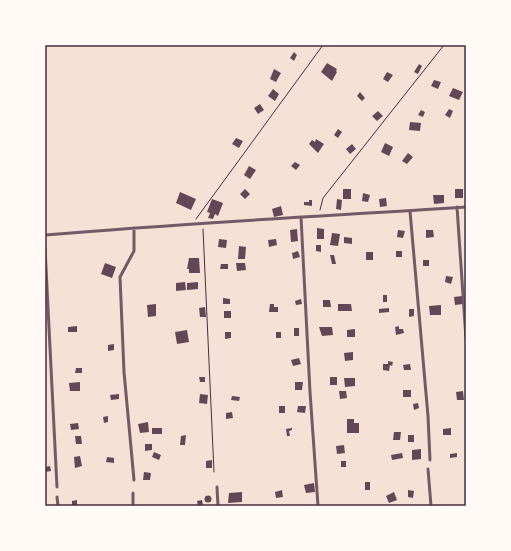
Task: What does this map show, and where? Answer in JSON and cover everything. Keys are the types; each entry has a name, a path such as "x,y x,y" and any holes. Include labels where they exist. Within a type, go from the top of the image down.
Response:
{"street":[{"path":"45,235 203,222 410,211 466,206"},
{"path":"457,207 466,338"},
{"path":"410,211 428,416 430,460"},
{"path":"301,217 310,392 318,506"},
{"path":"134,228 134,251 120,277 124,372 134,480"},
{"path":"45,248 57,487"},
{"path":"428,469 431,506"},
{"path":"217,487 218,506"},
{"path":"133,493 133,506"},
{"path":"57,497 58,506"}],"path":[{"path":"193,223 323,45"},
{"path":"319,216 323,198 444,45"},
{"path":"203,222 214,472"}],"building":[{"path":"294,52 297,55 294,61 290,58"},
{"path":"327,63 337,69 332,81 321,72"},
{"path":"419,64 422,66 418,74 414,72"},
{"path":"274,69 281,73 276,82 270,79"},
{"path":"387,72 393,75 388,82 383,79"},
{"path":"434,80 441,82 438,89 431,86"},
{"path":"453,88 463,92 459,100 449,96"},
{"path":"273,89 279,94 275,101 268,96"},
{"path":"360,92 365,98 362,101 357,96"},
{"path":"260,104 264,110 258,114 254,108"},
{"path":"449,109 453,111 450,118 445,115"},
{"path":"421,110 425,112 423,117 418,115"},
{"path":"378,111 383,116 377,121 372,116"},
{"path":"410,122 421,123 420,131 409,130"},
{"path":"338,129 342,132 338,138 334,135"},
{"path":"236,138 243,141 239,148 232,144"},
{"path":"316,139 324,144 318,153 309,144 312,140 315,142"},
{"path":"385,143 393,147 389,156 381,152"},
{"path":"352,144 356,149 350,154 346,149"},
{"path":"408,153 413,157 407,164 402,161"},
{"path":"295,162 300,165 296,170 291,166"},
{"path":"249,166 256,170 250,179 244,175"},
{"path":"245,189 250,194 245,199 240,194"},
{"path":"343,189 351,189 351,199 343,199"},
{"path":"455,189 463,189 463,198 455,198"},
{"path":"180,192 196,199 191,210 176,203"},
{"path":"363,193 370,195 368,202 362,201"},
{"path":"433,195 444,195 444,203 434,204"},
{"path":"386,198 387,206 380,207 379,199"},
{"path":"212,199 223,203 218,216 215,214 213,219 208,218 210,213 207,212"},
{"path":"337,199 342,200 341,210 336,209"},
{"path":"309,200 312,200 312,206 304,205 304,202 309,202"},
{"path":"281,206 283,215 274,217 272,209"},
{"path":"317,228 324,229 324,239 317,239"},
{"path":"297,229 298,241 291,242 290,230"},
{"path":"398,230 405,231 403,238 397,237"},
{"path":"426,230 433,230 434,237 426,238"},
{"path":"332,233 340,234 338,246 330,245"},
{"path":"344,237 352,238 352,244 344,243"},
{"path":"219,239 227,240 226,248 218,247"},
{"path":"276,239 277,245 269,247 268,240"},
{"path":"316,245 321,245 321,252 316,251"},
{"path":"239,246 246,247 245,259 238,259"},
{"path":"298,251 300,257 293,259 292,253"},
{"path":"396,251 402,251 402,257 396,257"},
{"path":"366,252 373,252 373,260 366,260"},
{"path":"330,255 334,255 336,264 332,264"},
{"path":"189,258 199,258 200,273 189,273 189,269 187,269"},
{"path":"423,260 429,260 429,266 423,266"},
{"path":"105,263 116,267 112,278 101,274"},
{"path":"236,263 245,263 246,270 237,271"},
{"path":"221,264 228,264 228,269 220,269"},
{"path":"446,276 453,277 451,284 445,282"},
{"path":"185,282 186,290 176,291 176,283"},
{"path":"198,282 198,289 187,290 187,283"},
{"path":"383,295 387,295 387,302 383,302"},
{"path":"462,296 463,304 455,305 454,297"},
{"path":"223,298 230,299 230,304 223,304"},
{"path":"301,299 302,304 296,305 295,301"},
{"path":"323,300 330,300 331,307 323,307"},
{"path":"156,304 156,316 148,317 147,305"},
{"path":"270,304 274,304 274,307 278,307 278,312 269,312"},
{"path":"338,304 351,304 352,311 338,311"},
{"path":"441,305 441,315 430,315 429,306"},
{"path":"205,307 206,317 200,317 199,308"},
{"path":"389,308 389,312 379,313 379,309"},
{"path":"409,309 414,309 414,316 409,317"},
{"path":"224,311 231,311 231,318 224,318"},
{"path":"77,326 77,332 68,332 68,327"},
{"path":"399,326 399,329 403,329 404,333 396,335 395,327"},
{"path":"319,327 332,327 333,335 322,336"},
{"path":"294,328 299,328 299,336 294,336"},
{"path":"355,329 355,337 347,337 347,330"},
{"path":"187,330 189,342 177,344 175,332"},
{"path":"225,332 231,332 231,338 225,339"},
{"path":"276,332 281,332 281,338 276,338"},
{"path":"114,344 114,350 108,351 108,345"},
{"path":"353,352 353,360 345,361 344,353"},
{"path":"299,358 301,364 293,366 291,360"},
{"path":"388,361 393,362 392,366 390,365 389,371 383,370 383,364 388,364"},
{"path":"410,364 411,370 404,370 403,365"},
{"path":"76,368 82,368 82,373 75,373"},
{"path":"199,377 205,377 205,382 200,382"},
{"path":"330,377 337,377 337,385 330,385"},
{"path":"344,378 355,378 355,386 345,387"},
{"path":"80,382 80,391 70,391 69,383"},
{"path":"295,382 303,382 302,390 295,390"},
{"path":"403,390 411,390 411,397 403,397"},
{"path":"339,391 346,391 347,398 340,399"},
{"path":"463,391 464,400 457,400 456,392"},
{"path":"119,394 119,399 111,400 110,395"},
{"path":"200,394 208,395 207,404 199,403"},
{"path":"232,396 240,397 239,401 231,400"},
{"path":"418,403 419,408 414,410 413,404"},
{"path":"279,406 285,406 285,413 279,413"},
{"path":"298,406 306,406 305,413 297,412"},
{"path":"232,412 233,418 226,419 226,413"},
{"path":"108,416 108,422 104,423 103,417"},
{"path":"347,419 354,419 354,423 359,423 359,433 347,433"},
{"path":"148,422 149,432 140,433 138,424"},
{"path":"78,423 79,429 71,430 70,424"},
{"path":"152,428 162,428 162,434 152,434"},
{"path":"292,428 292,430 289,431 290,436 287,436 286,429"},
{"path":"451,428 451,435 443,435 443,429"},
{"path":"394,432 401,432 400,440 393,440"},
{"path":"186,435 185,445 180,445 181,436"},
{"path":"408,435 414,435 414,442 408,442"},
{"path":"75,436 81,436 82,444 76,444"},
{"path":"145,444 152,444 152,450 145,451"},
{"path":"344,445 345,453 337,454 336,446"},
{"path":"421,449 421,459 412,460 412,450"},
{"path":"154,452 161,455 159,460 152,457"},
{"path":"402,453 403,458 392,460 391,455"},
{"path":"457,453 457,457 450,458 450,454"},
{"path":"80,456 82,466 75,468 74,457"},
{"path":"107,457 114,458 114,463 106,462"},
{"path":"212,460 212,468 206,468 206,461"},
{"path":"341,461 346,461 346,467 341,467"},
{"path":"50,466 51,471 45,472 45,467"},
{"path":"144,472 151,473 150,480 143,480"},
{"path":"365,482 370,482 370,490 365,490"},
{"path":"314,483 315,492 306,493 304,485"},
{"path":"282,490 283,497 276,498 275,492"},
{"path":"408,490 414,491 413,498 408,497"},
{"path":"242,492 242,502 228,503 229,493"},
{"path":"394,492 397,500 389,503 386,496"},
{"path":"208,495 212,499 208,503 204,499"},
{"path":"77,500 77,505 72,505 72,501"},
{"path":"202,500 203,505 198,506 197,501"}]}
